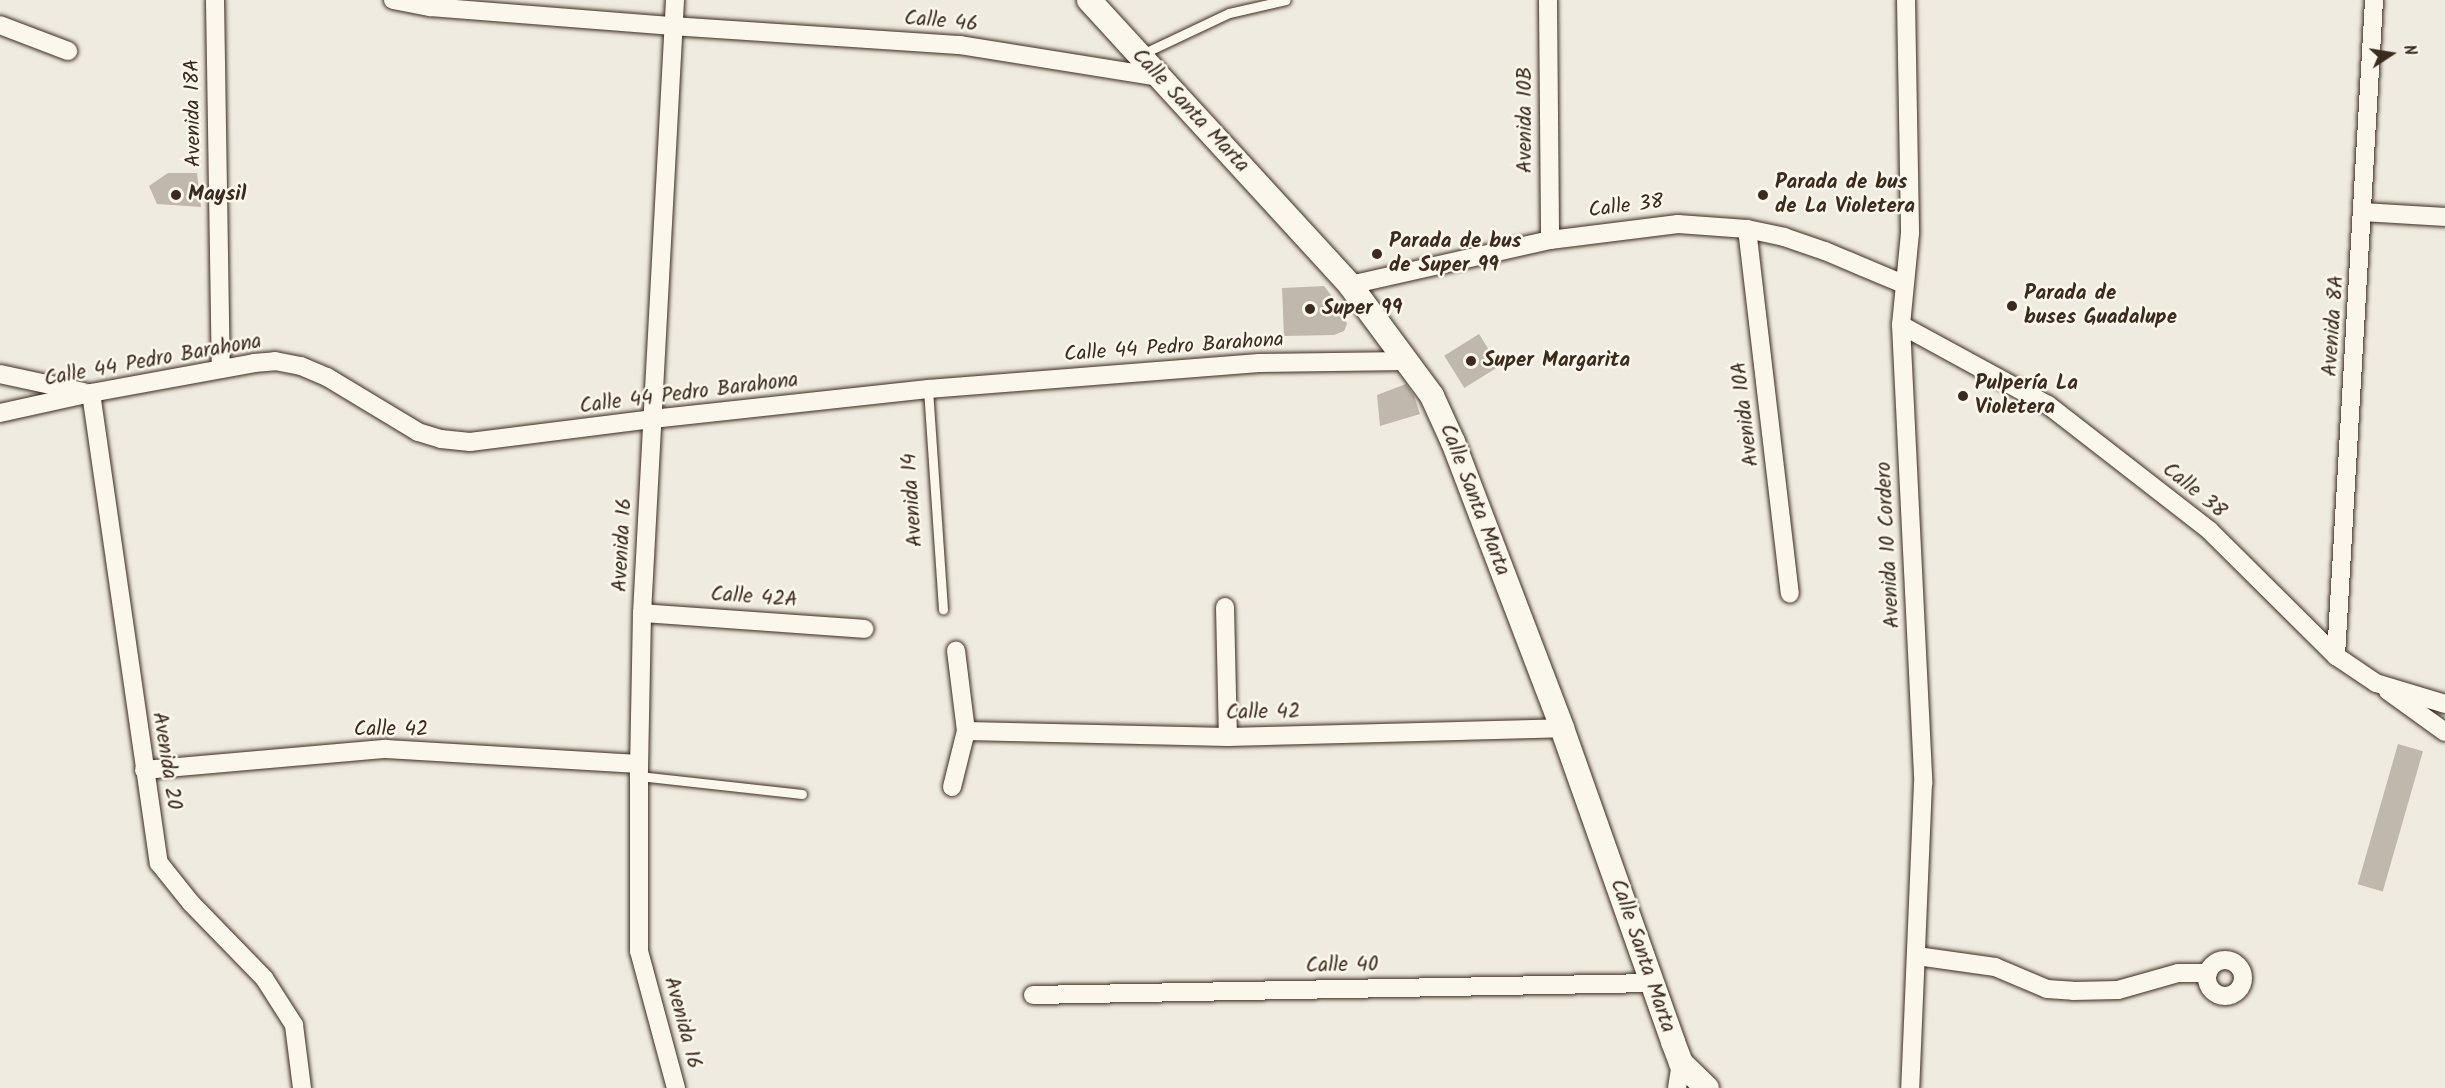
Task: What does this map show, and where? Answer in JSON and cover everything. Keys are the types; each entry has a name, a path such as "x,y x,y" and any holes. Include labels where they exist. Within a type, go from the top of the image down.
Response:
{"street":[{"name":"Avenida 18A","path":"215,0 221,369"},
{"name":"Calle 46","path":"393,0 430,7 960,45 1160,77"},
{"name":"Avenida 16","path":"675,0 642,613 639,951 676,1088"},
{"name":"Calle Santa Marta","path":"1089,0 1350,285 1432,396 1453,442 1562,728 1681,1063 1707,1088"},
{"name":"Avenida 10B","path":"1548,0 1550,240"},
{"name":"Avenida 10 Cordero","path":"1906,0 1910,233 1903,284 1901,325 1923,783 1910,1088"},
{"name":"Avenida 8A","path":"2336,656 2374,0"},
{"path":"0,25 68,51"},
{"path":"2363,212 2445,218"},
{"name":"Calle 38","path":"1350,285 1550,240 1637,227 1678,224 1748,229 1825,251 1903,284"},
{"name":"Avenida 10A","path":"1748,229 1790,593"},
{"name":"Calle 38","path":"1901,325 2048,405 2209,530 2336,656 2376,682 2445,704"},
{"name":"Calle 44 Pedro Barahona","path":"0,413 91,393 221,369 275,362 301,366 327,377 418,432 470,442 510,439 652,419 928,389 1259,363 1407,361"},
{"path":"0,375 91,393"},
{"name":"Avenida 20","path":"91,393 159,863 191,903 264,978 294,1025 302,1088"},
{"path":"1225,607 1228,737"},
{"name":"Calle 42A","path":"642,613 864,628"},
{"path":"952,787 966,730 956,651"},
{"path":"2376,682 2445,732"},
{"name":"Calle 42","path":"966,730 1228,737 1562,728"},
{"name":"Calle 42","path":"144,770 386,749 639,770"},
{"path":"1917,956 1995,967 2033,985 2073,992 2118,990 2178,973 2208,973"},
{"name":"Calle 40","path":"1033,995 1651,983"},
{"path":"1677,1088 1681,1063"}],"lane":[{"path":"1138,56 1229,13 1286,0"},
{"name":"Avenida 14","path":"928,389 943,609"},
{"name":"Calle 42","path":"639,770 802,794"}],"building":[{"name":"Maysil","path":"168,173 197,173 201,207 157,204 149,186"},
{"name":"Super 99","path":"1324,286 1338,304 1338,315 1344,315 1347,324 1344,331 1334,335 1284,336 1282,288"},
{"name":"Super Margarita","path":"1479,334 1499,366 1464,388 1444,356"},
{"path":"1406,384 1414,396 1420,414 1380,426 1377,395"},
{"path":"2398,744 2423,751 2383,892 2358,884"}],"place":[{"name":"Maysil","path":"176,195"},
{"name":"Parada de bus de La Violetera","path":"1763,195"},
{"name":"Parada de bus de Super 99","path":"1377,254"},
{"name":"Parada de buses Guadalupe","path":"2012,306"},
{"name":"Super 99","path":"1310,309"},
{"name":"Super Margarita","path":"1471,361"},
{"name":"Pulpería La Violetera","path":"1963,396"}]}
